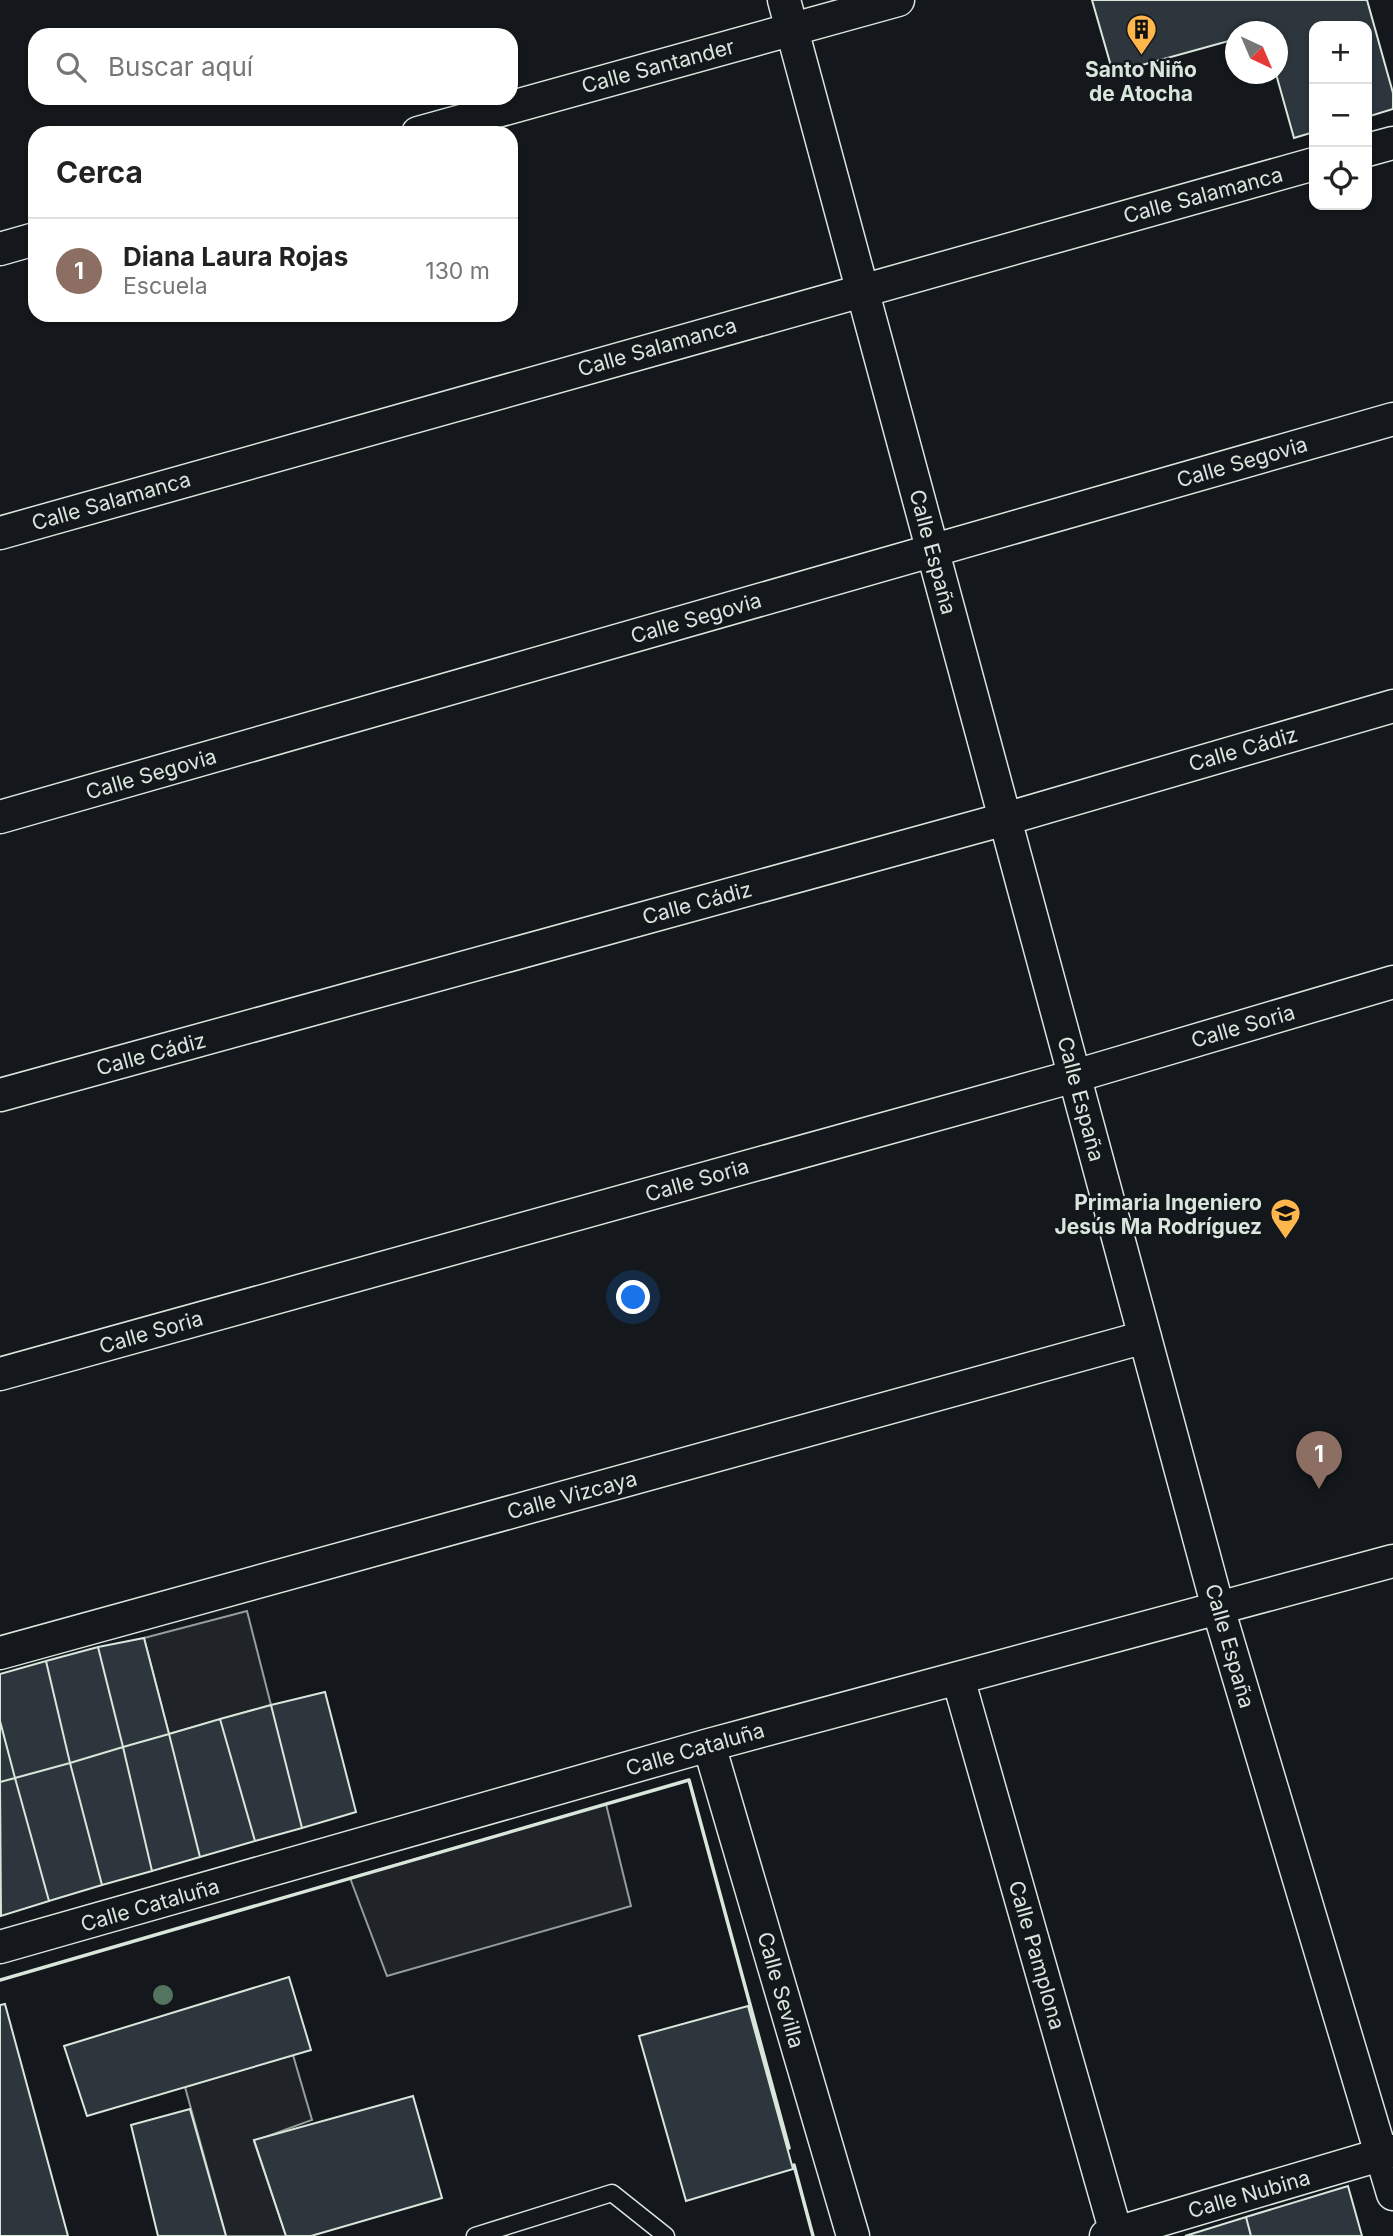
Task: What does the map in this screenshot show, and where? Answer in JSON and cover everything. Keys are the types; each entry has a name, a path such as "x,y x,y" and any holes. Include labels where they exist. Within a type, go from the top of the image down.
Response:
{"street":[{"name":"Calle Santander","path":"518,101 788,15 898,0"},
{"name":"Calle España","path":"788,15 1218,1608 1388,2153 1393,2194"},
{"name":"Calle Santander","path":"440,126 506,105"},
{"path":"1372,148 1393,142"},
{"name":"Calle Salamanca","path":"0,533 1309,165"},
{"path":"0,249 28,241"},
{"name":"Calle Segovia","path":"0,817 1393,418"},
{"name":"Calle Cádiz","path":"0,1095 1005,819 1393,706"},
{"name":"Calle Soria","path":"0,1374 1075,1076 1393,982"},
{"name":"Calle Vizcaya","path":"0,1653 1145,1337"},
{"name":"Calle Cataluña","path":"0,1947 709,1745 1393,1560"},
{"name":"Calle Pamplona","path":"958,1678 1111,2234"},
{"name":"Calle Sevilla","path":"709,1745 846,2234"},
{"name":"Calle Nubina","path":"1111,2234 1388,2153"}],"lane":[{"path":"475,2236 612,2193 666,2236"}],"shaded area":[{"path":"247,1611 271,1705 169,1734 144,1638"},
{"path":"606,1804 631,1906 387,1976 350,1878"},
{"path":"293,2055 312,2120 254,2141 286,2236 226,2236 185,2087"}],"building":[{"name":"Santo Niño de Atocha","path":"1092,0 1367,0 1393,93 1393,109 1372,115 1372,21 1309,21 1309,134 1294,138 1279,84 1288,84 1288,21 1225,21 1225,42 1113,73"},
{"path":"144,1638 169,1734 123,1747 98,1647"},
{"path":"98,1647 123,1747 70,1763 46,1661"},
{"path":"46,1661 70,1763 15,1778 0,1721 0,1674"},
{"path":"325,1692 356,1812 302,1828 271,1705"},
{"path":"271,1705 302,1828 255,1841 220,1719"},
{"path":"220,1719 255,1841 200,1857 169,1734"},
{"path":"0,1721 15,1778 0,1782"},
{"path":"169,1734 200,1857 152,1871 123,1747"},
{"path":"123,1747 152,1871 102,1885 70,1763"},
{"path":"70,1763 102,1885 49,1901 15,1778"},
{"path":"15,1778 49,1901 1,1916 0,1782"},
{"path":"289,1977 311,2050 87,2116 64,2046"},
{"path":"5,2004 68,2236 0,2236 0,2005"},
{"path":"748,2006 793,2169 686,2201 639,2036"},
{"path":"413,2096 442,2198 311,2236 286,2236 254,2140"},
{"path":"190,2109 226,2236 158,2236 131,2125"},
{"path":"1348,2186 1362,2236 1251,2236 1246,2217"},
{"path":"1246,2217 1251,2236 1185,2236"}],"wall":[{"path":"0,1980 689,1780 789,2148"},
{"path":"794,2165 813,2236"}],"place":[{"name":"Santo Niño de Atocha","path":"1141,56"},
{"name":"Primaria Ingeniero Jesús Ma Rodríguez","path":"1285,1241"},
{"name":"Diana Laura Rojas","path":"1319,1489"}]}
